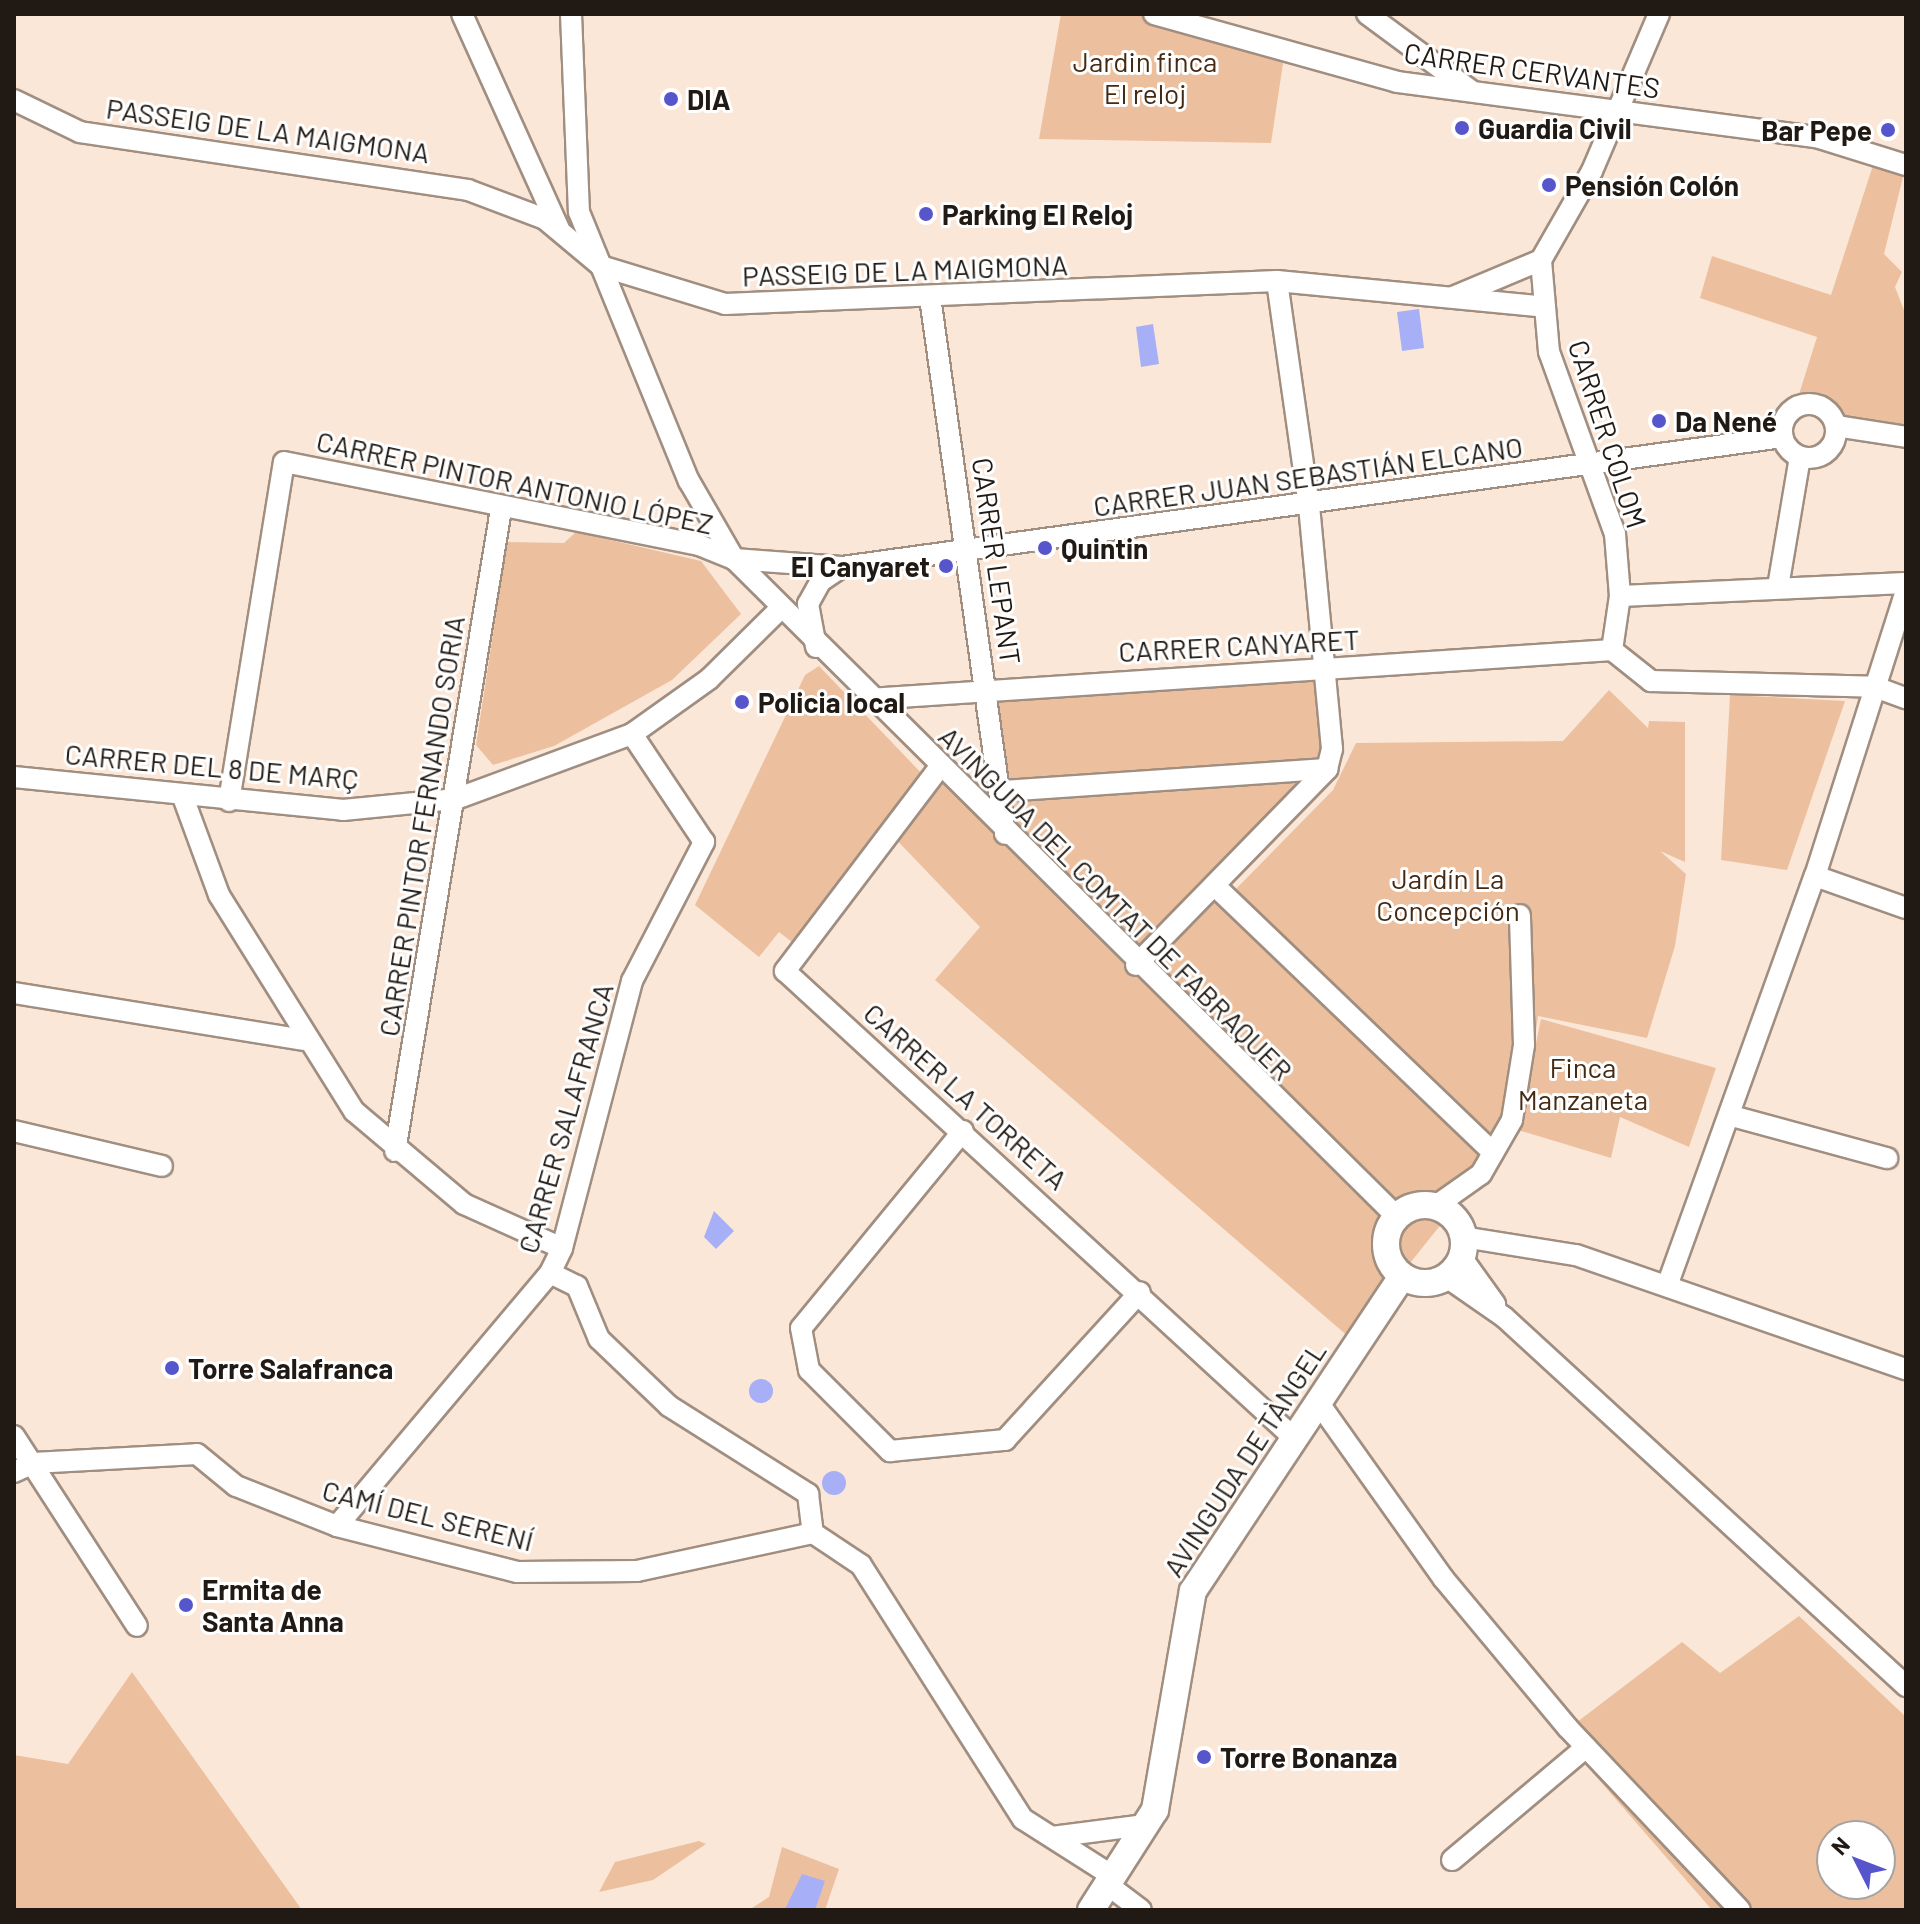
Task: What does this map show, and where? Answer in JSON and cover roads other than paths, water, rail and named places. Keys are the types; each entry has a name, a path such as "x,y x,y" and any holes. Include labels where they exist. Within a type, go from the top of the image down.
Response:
{"main road":[{"path":"1437,1205 1457,1257 1422,1284 1402,1276 1386,1244 1396,1216 1437,1205"},
{"name":"AVINGUDA DE TÀNGEL","path":"1091,1910 1145,1825 1162,1787 1183,1620 1193,1591 1402,1276"}],"street":[{"path":"462,14 559,231"},
{"name":"AVINGUDA DEL COMTAT DE FABRAQUER","path":"571,14 579,212 689,481 734,559 779,610 1136,965 1396,1216"},
{"name":"CARRER CERVANTES","path":"1154,14 1203,20 1397,82 1816,137 1906,165"},
{"path":"1367,14 1472,91"},
{"path":"1541,260 1619,110 1659,14"},
{"name":"PASSEIG DE LA MAIGMONA","path":"14,100 80,132 453,186 559,231 601,266 725,304 1277,281 1545,307"},
{"name":"PASSEIG DE LA MAIGMONA","path":"1451,298 1541,260"},
{"name":"CARRER COLOM","path":"1541,260 1549,352 1615,534 1620,596 1612,650"},
{"path":"1136,965 1327,769 1324,668 1309,506 1277,281"},
{"name":"CARRER LEPANT","path":"930,297 970,551 1005,834"},
{"path":"1800,457 1782,437 1785,417 1812,404 1836,426 1906,437"},
{"path":"1800,457 1824,453 1836,426"},
{"name":"CARRER JUAN SEBASTIÁN ELCANO","path":"734,559 842,567 1309,506 1782,437"},
{"path":"1778,587 1800,457"},
{"name":"CARRER PINTOR ANTONIO LÓPEZ","path":"229,801 284,462 501,509 699,545 734,559"},
{"name":"CARRER PINTOR FERNANDO SORIA","path":"395,1151 456,799 501,509"},
{"path":"816,647 808,604 821,581 842,567"},
{"path":"1620,596 1906,583"},
{"path":"1667,1286 1732,1116 1815,876 1906,591"},
{"name":"CARRER DEL 8 DE MARÇ","path":"14,777 183,797 343,810 456,799 632,734 709,679 779,610"},
{"path":"1612,650 1631,672 1651,681 1875,687 1906,698"},
{"name":"CARRER CANYARET","path":"869,699 986,686 1612,650"},
{"name":"CARRER SALAFRANCA","path":"337,1526 550,1273 562,1248 632,981 704,842 632,734"},
{"name":"CARRER LA TORRETA","path":"939,768 785,971 1140,1292 1294,1438"},
{"path":"1002,791 1327,769"},
{"path":"183,797 219,895 304,1040 354,1111 395,1151 464,1204 562,1248"},
{"path":"1815,876 1906,908"},
{"path":"1215,886 1493,1153"},
{"path":"1437,1205 1481,1174 1512,1120 1524,1045 1520,915"},
{"path":"14,993 304,1040"},
{"path":"1732,1116 1887,1158"},
{"path":"14,1131 162,1166"},
{"path":"963,1131 801,1328 809,1370 890,1451 1005,1440 1140,1292"},
{"path":"1457,1257 1563,1251 1906,1369"},
{"path":"1457,1257 1504,1317 1906,1686"},
{"path":"550,1273 577,1286 599,1339 669,1406 808,1494 813,1533 861,1565 1023,1819 1111,1881 1141,1910"},
{"path":"1318,1402 1443,1578 1586,1747 1740,1910"},
{"path":"14,1436 24,1468 137,1626"},
{"name":"CAMÍ DEL SERENÍ","path":"24,1468 197,1454 236,1486 337,1526 517,1572 637,1571 813,1533"},
{"path":"1452,1860 1586,1747"},
{"path":"1052,1837 1145,1825"}],"water":[{"path":"1419,309 1424,348 1402,351 1397,312"},
{"path":"1153,324 1159,364 1141,367 1136,327"},
{"path":"714,1211 734,1231 716,1249 704,1237"},
{"path":"761,1379 769,1383 773,1391 769,1399 761,1403 753,1399 749,1391 753,1383"},
{"path":"834,1471 842,1475 846,1483 842,1491 834,1495 826,1491 822,1483 826,1475"},
{"path":"802,1874 825,1881 815,1910 785,1909"}],"place":[{"name":"DIA","path":"671,99"},
{"name":"Guardia Civil","path":"1462,128"},
{"name":"Bar Pepe","path":"1888,130"},
{"name":"Pensión Colón","path":"1549,185"},
{"name":"Parking El Reloj","path":"926,214"},
{"name":"Da Nené","path":"1659,421"},
{"name":"Quintin","path":"1045,548"},
{"name":"El Canyaret","path":"946,566"},
{"name":"Policia local","path":"742,702"},
{"name":"Torre Salafranca","path":"172,1368"},
{"name":"Ermita de Santa Anna","path":"186,1605"},
{"name":"Torre Bonanza","path":"1204,1757"}],"park label":[{"name":"Jardin finca El reloj","path":"1145,77"},
{"name":"Jardín La Concepción","path":"1448,894"},
{"name":"Finca Manzaneta","path":"1583,1083"}]}
